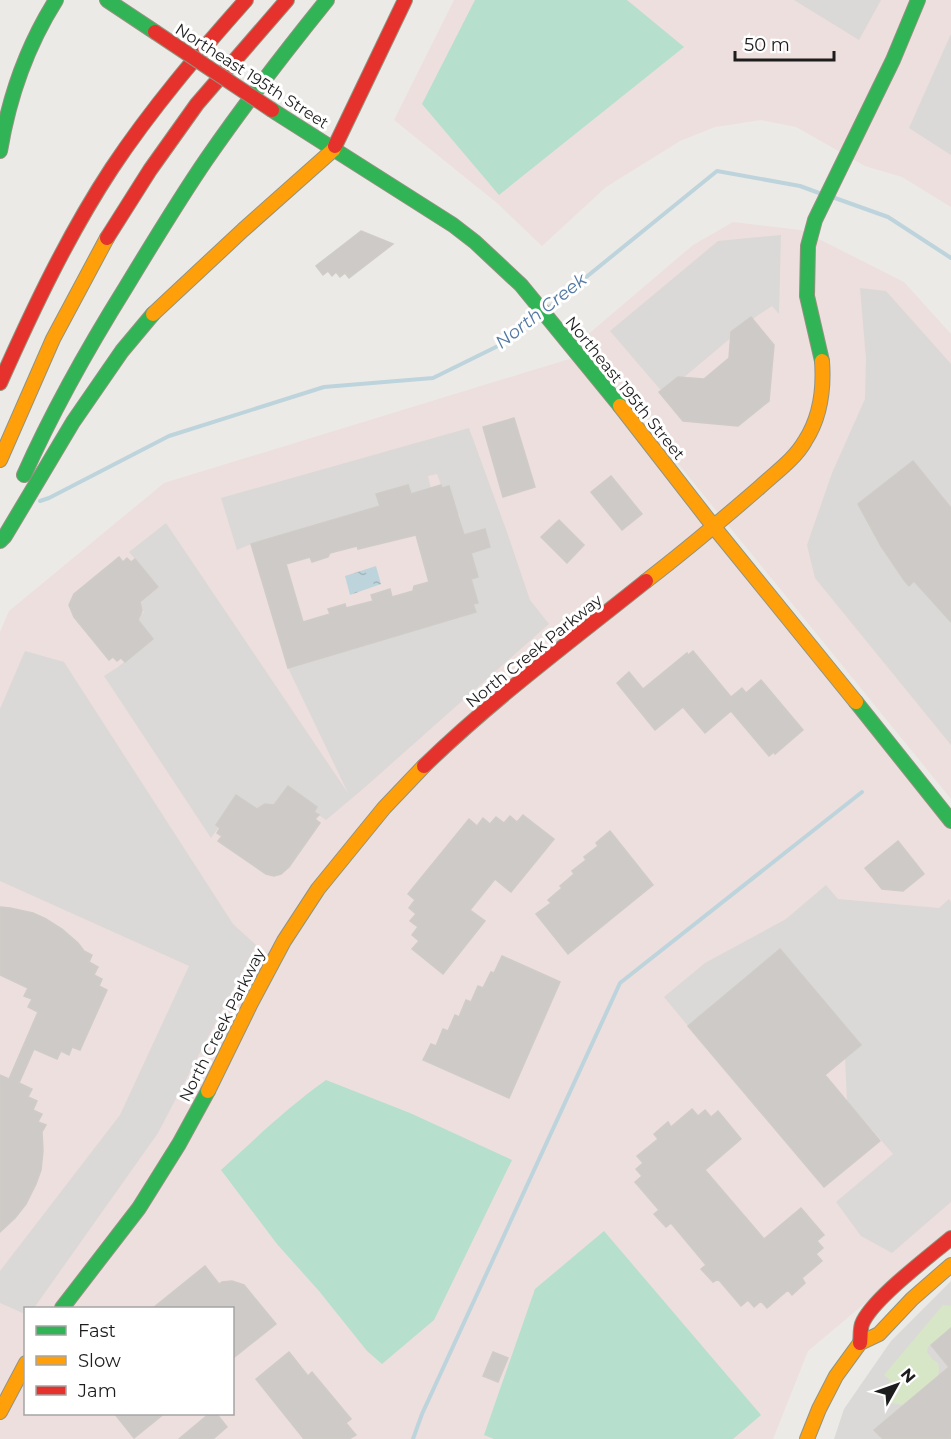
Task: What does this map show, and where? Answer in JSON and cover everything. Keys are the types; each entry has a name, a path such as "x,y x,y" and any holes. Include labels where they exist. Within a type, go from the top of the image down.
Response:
{"main road":[{"path":"0,151 18,78 56,0"},
{"name":"Northeast 195th Street","path":"107,0 333,150 362,166 453,225 506,270 558,329 951,821"},
{"path":"0,359 30,291 78,204 110,153 151,96 232,0"},
{"path":"0,383 38,299 96,194 131,141 172,86 246,0"},
{"path":"0,433 70,281 133,174 192,92 272,0"},
{"path":"0,460 53,339 106,239 150,170 197,104 287,0"},
{"path":"2,536 42,432 101,326 172,211 220,141 279,60 327,0"},
{"path":"2,536 73,422 122,351 154,314 243,230 333,150 405,0"},
{"name":"North Creek Parkway","path":"63,1307 139,1208 163,1172 203,1101 284,941 318,889 352,845 405,785 448,743 714,527 793,457 805,442 816,419 822,382 822,363 807,296 808,246 815,220 892,60 918,0"},
{"path":"860,1343 862,1323 874,1308 951,1238"},
{"path":"807,1439 836,1376 860,1343 879,1334 912,1299 951,1266"},
{"path":"0,1412 24,1367"}],"shaded area":[{"path":"454,0 951,0 951,207 902,177 865,166 796,127 761,120 715,127 680,141 606,187 542,246 497,203 394,120"},
{"path":"794,0 881,0 859,40"},
{"path":"951,34 951,155 909,128"},
{"path":"733,222 801,230 904,282 951,334 951,799 579,342 693,245"},
{"path":"781,235 779,314 772,306 757,316 664,394 610,331 718,241"},
{"path":"860,288 886,291 951,364 951,745 815,578 807,545 832,473 865,399 866,359"},
{"path":"579,356 951,821 951,1231 808,1351 773,1439 0,1439 0,632 9,611 164,483"},
{"path":"469,428 530,600 549,624 326,820 290,795 261,817 238,801 211,838 104,676 152,639 135,619 144,612 138,605 159,587 129,552 166,523 348,793 288,668 476,612 473,604 478,603 473,586 468,580 478,577 471,553 490,547 485,529 464,535 459,514 452,515 437,474 428,476 431,488 411,494 408,485 377,494 380,506 237,550 221,498"},
{"path":"25,651 64,662 233,924 256,945 158,1133 35,1307 24,1307 24,1314 0,1303 0,1271 120,1115 189,966 0,881 0,709"},
{"path":"826,885 838,899 939,908 949,899 951,902 951,1202 892,1253 861,1236 836,1202 893,1154 847,1101 845,1058 860,1045 780,949 688,1026 664,997 705,963 786,919"},
{"path":"951,1281 951,1439 834,1439 844,1409 891,1341"}],"green space":[{"path":"475,0 627,0 684,47 499,195 422,104"},
{"path":"326,1080 410,1113 512,1160 434,1320 382,1364 367,1351 319,1291 277,1244 221,1170 285,1112"},
{"path":"604,1231 761,1415 733,1439 494,1439 484,1435 535,1289"},
{"path":"943,1305 951,1306 951,1328 928,1347 927,1352 938,1363 938,1376 903,1405 891,1403 884,1398 883,1391 891,1381 884,1375"}],"water":[{"path":"376,566 381,584 350,595 345,576"}],"building":[{"path":"361,231 393,244 349,278 345,273 340,277 336,272 332,276 328,271 323,275 316,266"},
{"path":"751,317 774,345 769,401 738,426 683,421 659,392 678,377 704,379 729,358 731,332"},
{"path":"514,418 535,487 503,497 483,427"},
{"path":"913,461 951,508 951,622 914,581 909,586 904,580 881,546 858,504"},
{"path":"611,476 642,514 622,530 591,492"},
{"path":"408,485 411,494 441,485 442,488 449,486 464,535 485,529 490,547 471,553 478,577 471,579 478,603 473,604 476,612 288,668 251,544 380,506 376,494","holes":["416,535 429,582 414,586 413,591 392,597 390,589 371,595 373,601 346,608 345,604 328,609 330,614 303,622 286,564 310,557 312,562 328,557 330,553 357,546 358,549"]},
{"path":"559,520 584,545 567,563 541,537"},
{"path":"119,557 123,562 127,558 131,562 135,559 158,587 140,602 142,611 138,620 153,639 125,662 121,658 117,661 113,657 109,660 74,617 69,605 74,594"},
{"path":"693,651 731,697 742,688 746,693 761,680 803,730 775,754 774,752 769,756 731,711 705,733 683,707 655,730 617,683 629,672 643,689 687,653 688,655"},
{"path":"288,786 317,807 314,812 319,815 315,819 320,823 289,867 281,874 274,876 266,874 218,841 222,836 217,833 220,828 216,825 236,795 257,809 265,804 274,805"},
{"path":"523,815 554,839 511,892 495,879 470,910 485,921 443,974 412,949 419,941 412,935 418,927 410,921 416,914 409,908 415,900 408,894 469,819 477,826 483,818 490,824 496,817 504,823 510,816 517,822"},
{"path":"610,831 653,885 568,954 536,914 551,903 548,900 574,874 572,871 586,860 584,857 598,846 596,843"},
{"path":"898,841 924,874 903,891 882,889 865,868"},
{"path":"0,907 33,913 62,929 84,951 92,955 89,962 98,967 94,975 102,979 99,986 107,990 80,1050 72,1047 69,1055 61,1051 57,1059 34,1049 19,1083 32,1089 28,1097 37,1101 33,1110 42,1114 38,1122 46,1125 42,1132 41,1170 26,1204 0,1232 0,1075 9,1079 38,1012 28,1007 32,999 24,996 28,988 0,975"},
{"path":"780,949 861,1045 825,1075 880,1141 824,1187 688,1026"},
{"path":"502,956 560,982 509,1098 423,1060 431,1044 436,1046 443,1029 448,1031 455,1015 459,1017 466,1000 471,1002 478,986 483,988 491,972 494,973"},
{"path":"692,1109 698,1116 705,1110 711,1117 718,1111 741,1139 705,1170 764,1239 801,1208 824,1235 817,1241 823,1248 816,1254 822,1261 802,1278 805,1283 792,1295 788,1290 767,1308 761,1301 754,1307 748,1300 741,1306 718,1279 713,1282 701,1269 706,1265 671,1223 666,1227 654,1214 659,1210 635,1182 642,1176 636,1169 643,1163 637,1156 658,1139 654,1134 668,1122 671,1127"},
{"path":"205,1266 219,1284 232,1281 244,1285 276,1324 234,1357 234,1307 154,1307"},
{"path":"951,1328 951,1439 883,1439 874,1430 949,1367 931,1345"},
{"path":"289,1352 308,1376 312,1372 351,1419 346,1423 356,1435 349,1439 304,1439 256,1379"},
{"path":"493,1352 508,1358 498,1382 483,1376"},
{"path":"116,1415 163,1415 134,1438"},
{"path":"208,1415 218,1415 227,1427 213,1439 179,1439"}],"waterway":[{"name":"North Creek","path":"548,308 717,171 800,186 819,193"},
{"name":"North Creek","path":"835,198 888,217 951,258"},
{"name":"North Creek","path":"40,501 169,436 324,387 433,378 502,344 537,316"},
{"path":"413,1439 422,1414 620,983 862,792"}],"traffic: fast":[{"path":"0,151 8,111 20,72 36,35 56,0"},
{"path":"107,0 155,32"},
{"path":"24,475 85,356 175,207 235,119 327,0"},
{"path":"822,361 807,296 808,246 815,220 893,60 918,0"},
{"path":"272,110 453,225 475,242 521,285 620,406"},
{"path":"0,541 73,422 122,351 153,314"},
{"path":"856,702 951,821"},
{"path":"63,1307 139,1208 179,1144 208,1091"}],"traffic: slow":[{"path":"153,314 335,146"},
{"path":"0,460 53,339 107,238"},
{"path":"646,581 732,511 801,448 817,413 822,382 822,361"},
{"path":"620,406 714,527 856,702"},
{"path":"208,1091 284,941 318,889 384,808 424,766"},
{"path":"807,1439 836,1376 860,1343 879,1334 912,1299 951,1265"},
{"path":"0,1412 24,1367"}],"traffic: jam":[{"path":"0,383 52,273 112,168 176,82 246,0"},
{"path":"107,238 150,170 197,104 287,0"},
{"path":"335,146 405,0"},
{"path":"155,32 272,110"},
{"path":"424,766 505,694 646,581"},
{"path":"860,1343 862,1324 877,1303 951,1238"}]}
